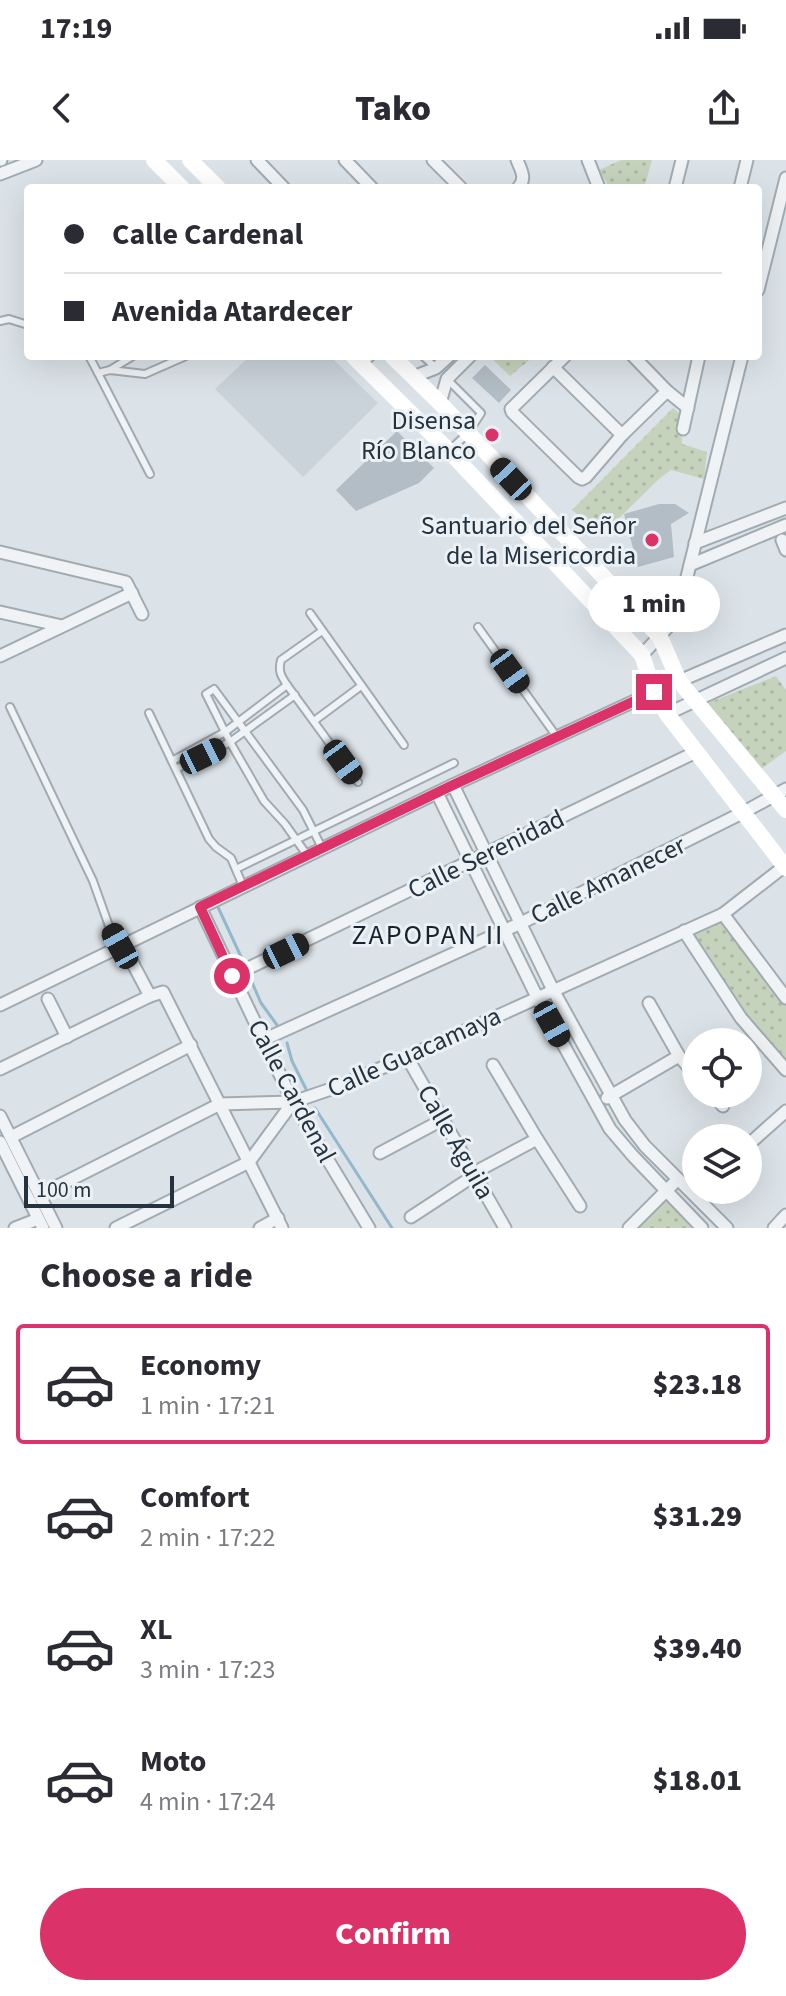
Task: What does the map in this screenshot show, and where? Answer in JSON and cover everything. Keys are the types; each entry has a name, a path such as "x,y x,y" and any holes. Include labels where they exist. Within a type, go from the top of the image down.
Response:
{"street":[{"path":"0,174 36,160"},
{"path":"190,160 214,184"},
{"path":"257,160 280,184"},
{"path":"345,160 368,184"},
{"path":"433,160 457,184"},
{"path":"517,160 524,179 522,184"},
{"path":"588,160 597,184"},
{"path":"676,184 682,160"},
{"path":"741,184 747,160"},
{"path":"156,161 178,184"},
{"path":"762,274 786,178"},
{"path":"364,360 642,655 654,692 667,714 786,867"},
{"path":"396,360 660,637 679,681 780,792 786,810"},
{"path":"413,377 436,368 445,360"},
{"path":"440,403 447,379 466,360"},
{"path":"561,360 512,407 512,412 582,479 667,391"},
{"path":"637,360 688,408"},
{"path":"683,429 698,360"},
{"path":"642,655 677,617 741,360"},
{"path":"553,367 622,435"},
{"path":"695,543 786,508"},
{"path":"690,565 786,525"},
{"path":"0,552 126,582 142,614"},
{"path":"0,656 132,593"},
{"path":"0,612 62,627"},
{"path":"0,1005 453,785 786,635"},
{"path":"667,714 786,658"},
{"name":"Calle Serenidad","path":"232,976 696,752"},
{"path":"453,785 553,990 611,1096 634,1132 682,1182"},
{"name":"Calle Amanecer","path":"263,1040 505,931 780,792"},
{"path":"437,793 537,997 596,1104 620,1143 702,1228"},
{"name":"Calle Guacamaya","path":"220,1104 293,1102 337,1087 723,914 786,867"},
{"name":"Calle Cardenal","path":"200,907 293,1102 369,1228"},
{"path":"723,914 786,998"},
{"path":"684,931 741,1018 786,1070"},
{"path":"132,962 150,996"},
{"path":"0,1069 163,992 280,1223 260,1228"},
{"path":"48,999 67,1037"},
{"path":"649,1003 682,1060"},
{"path":"5,1140 191,1045"},
{"path":"596,1104 679,1056"},
{"name":"Calle Águila","path":"407,1057 505,1228"},
{"path":"493,1065 580,1206"},
{"name":"Calle Guacamaya","path":"249,1162 293,1102"},
{"path":"40,1195 220,1104"},
{"path":"762,1132 786,1111"},
{"path":"0,1116 8,1156 41,1224 15,1228"},
{"path":"380,1153 442,1120"},
{"path":"411,1217 481,1169 537,1139"},
{"path":"8,1156 40,1195 56,1228"},
{"path":"116,1228 249,1162"},
{"path":"629,1228 678,1179"},
{"path":"706,1204 727,1228"},
{"path":"774,1228 786,1215"}],"lane":[{"path":"0,321 9,319 24,324"},
{"path":"91,360 150,474"},
{"path":"98,373 126,360"},
{"path":"110,370 145,374 177,360"},
{"path":"427,360 436,368"},
{"path":"447,379 481,413 468,433 449,451"},
{"path":"310,613 404,745"},
{"path":"478,627 557,737"},
{"path":"322,631 281,660 279,668 287,685 358,782"},
{"path":"172,761 239,723 287,685"},
{"path":"314,721 361,686"},
{"path":"307,855 264,801 230,742 206,694 214,689 303,810 322,848"},
{"path":"176,769 230,742 295,695"},
{"path":"10,707 93,881 109,926 120,946"},
{"path":"149,713 209,839 231,858 243,886"},
{"path":"236,869 454,763"}],"shaded area":[{"path":"246,360 334,360 378,403 303,477 215,389"}],"green space":[{"path":"621,160 652,160 645,184 608,184 599,170"},
{"path":"493,360 529,360 510,376"},
{"path":"673,408 681,415 682,444 707,452 704,479 671,470 602,535 572,510"},
{"path":"776,676 786,690 786,751 757,772 703,705"},
{"path":"721,918 786,1004 786,1062 762,1034 762,1028 757,1028 745,1014 689,934"},
{"path":"664,1196 691,1228 634,1228"}],"building":[{"path":"485,365 511,390 499,403 472,378"},
{"path":"397,431 434,468 419,483 356,511 336,490"},
{"name":"Santuario del Señor de la Misericordia","path":"659,504 675,504 689,513 671,524 674,557 638,567 624,514"}],"waterway":[{"path":"217,905 243,961"},
{"path":"251,980 261,1003 277,1025"},
{"path":"287,1043 306,1089"},
{"path":"315,1108 392,1228"}],"place":[{"name":"Disensa Río Blanco","path":"492,435"},
{"name":"Santuario del Señor de la Misericordia","path":"652,540"}],"district":[{"name":"ZAPOPAN II","path":"428,935"}],"route":[{"path":"232,976 200,907 654,692"}]}
